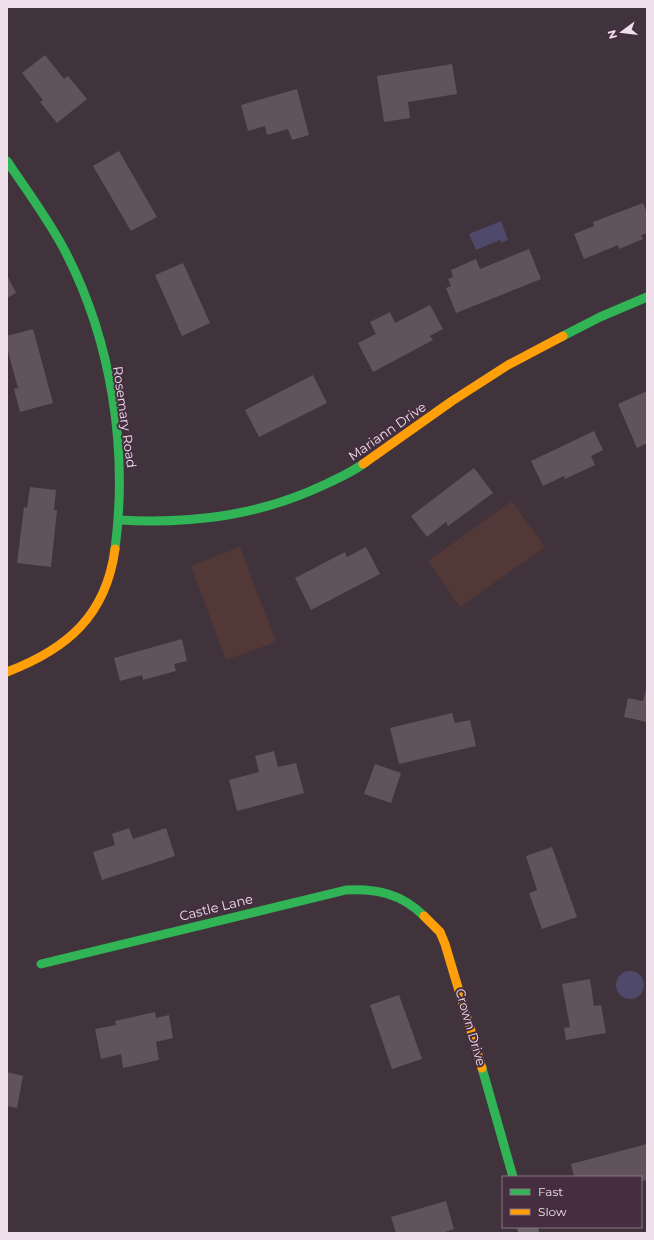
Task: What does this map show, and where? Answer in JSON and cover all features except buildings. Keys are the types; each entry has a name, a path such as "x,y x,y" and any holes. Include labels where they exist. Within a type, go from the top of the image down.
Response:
{"street":[{"name":"Rosemary Road","path":"7,161 42,213 71,265 96,324 108,379 117,436 120,481 119,520 113,560 104,591 88,621 65,644 37,661 7,672"},
{"name":"Mariann Drive","path":"119,520 159,522 207,519 259,509 309,492 355,470 452,401 508,365 600,317 647,297"},
{"name":"Castle Lane","path":"41,964 332,892 354,888 376,890 398,895"},
{"name":"Crown Drive","path":"398,895 421,912 441,934 452,960 513,1176"}],"shaded area":[{"path":"501,221 508,240 501,243 500,240 476,250 469,234"},
{"path":"512,501 545,547 460,607 428,561"},
{"path":"240,547 276,642 226,660 191,566"},
{"path":"630,971 640,975 644,985 640,995 630,999 620,995 616,985 620,975"}],"traffic: fast":[{"path":"7,161 45,217 66,253 82,287 95,323 113,397 117,435 119,511 115,549"},
{"path":"563,336 600,317 647,297"},
{"path":"119,520 173,521 225,516 250,511 301,495 341,477 363,464"},
{"path":"41,964 346,890 368,890 388,894 407,902 424,916"},
{"path":"482,1068 513,1176"}],"traffic: slow":[{"path":"363,464 452,401 508,365 563,336"},
{"path":"7,672 48,652 65,641 80,627 93,611 103,593 110,573 115,549"},
{"path":"424,916 440,932 445,944 482,1068"}]}
